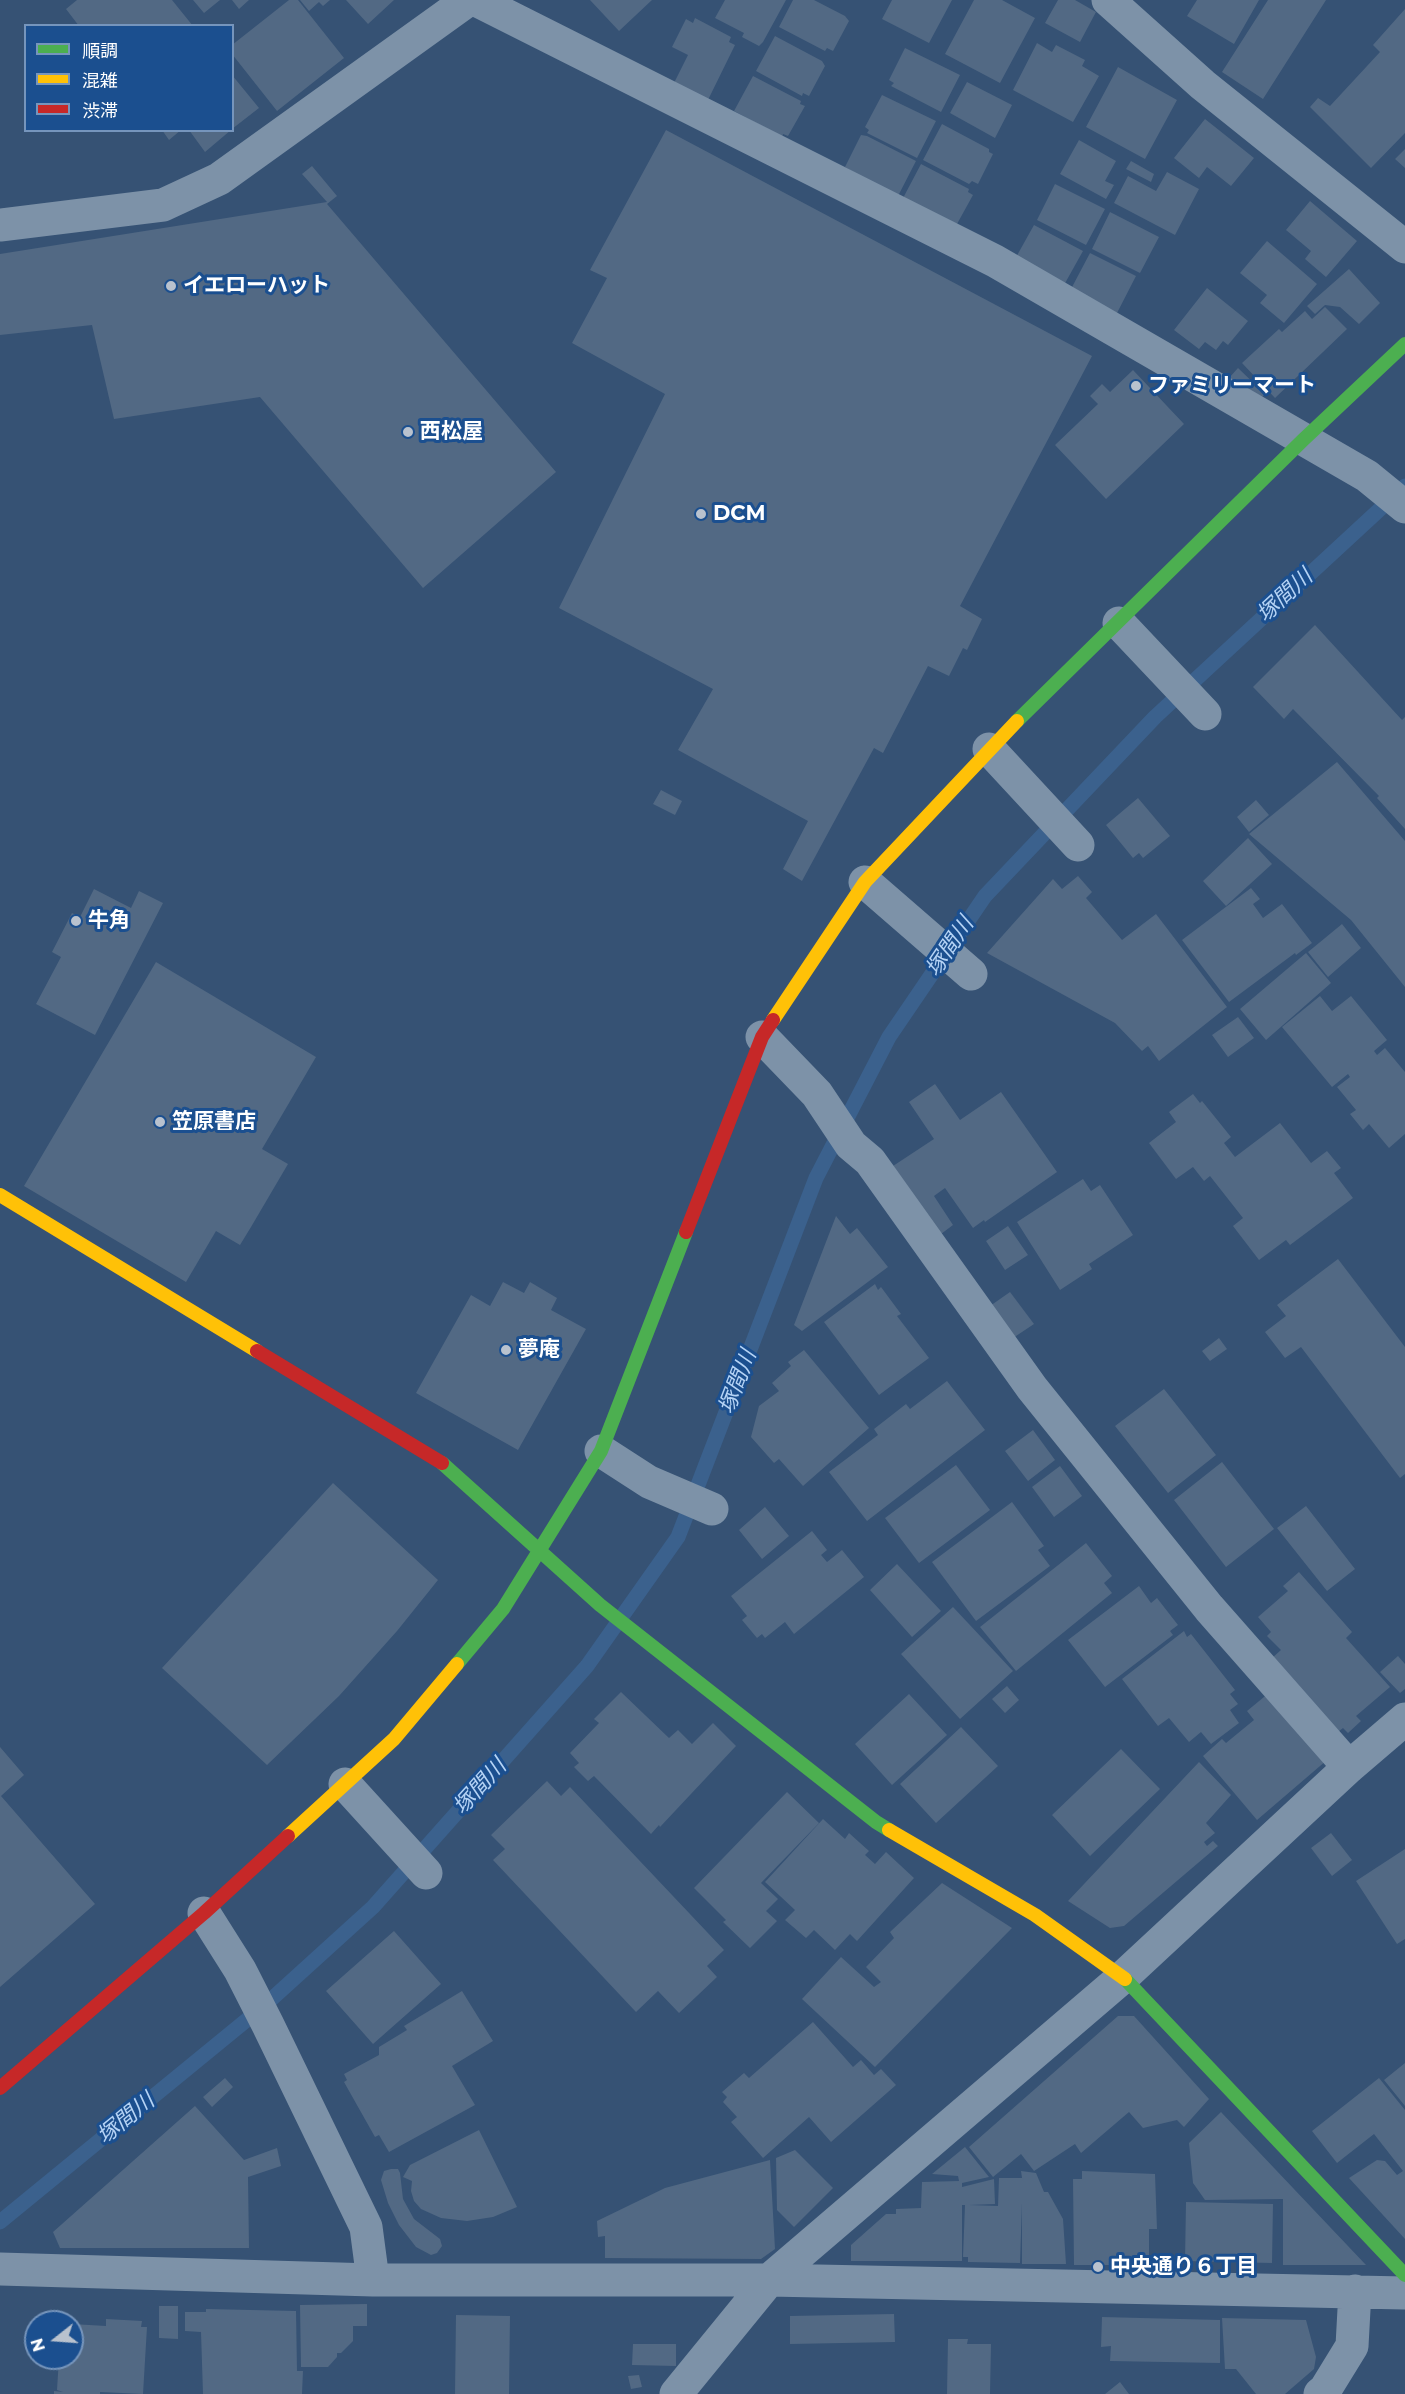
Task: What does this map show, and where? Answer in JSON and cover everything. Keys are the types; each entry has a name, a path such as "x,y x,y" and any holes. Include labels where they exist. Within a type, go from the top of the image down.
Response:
{"street":[{"path":"0,225 163,205 219,179 468,0"},
{"path":"476,0 995,261 1367,476 1405,507"},
{"path":"1108,0 1203,85 1405,247"},
{"path":"0,2088 204,1914 394,1738 503,1609 542,1550 601,1451 762,1037 865,882 989,749 1303,440 1405,344"},
{"path":"1119,623 1205,714"},
{"path":"989,749 1078,845"},
{"path":"865,882 971,974"},
{"path":"762,1037 817,1094 851,1145 870,1161 1039,1397 1209,1608 1349,1767"},
{"path":"0,1195 449,1467 600,1605 876,1822 1035,1915 1123,1977 1405,2275"},
{"path":"601,1451 649,1482 712,1509"},
{"path":"676,2394 769,2280 1123,1977 1349,1767 1405,1719"},
{"path":"345,1784 426,1873"},
{"path":"204,1914 240,1970 366,2228 373,2280"},
{"path":"0,2269 373,2280 769,2280 1355,2290 1405,2293"},
{"path":"1320,2394 1325,2390 1352,2346 1355,2290"}],"building":[{"path":"77,0 172,0 191,24 77,24 66,9"},
{"path":"193,0 220,0 204,13"},
{"path":"232,0 249,0 239,9"},
{"path":"289,0 298,0 344,58 277,111 234,57 234,43"},
{"path":"300,0 330,0 323,6 319,2 309,11"},
{"path":"346,0 394,0 368,24"},
{"path":"590,0 652,0 619,31"},
{"path":"725,0 786,0 759,46 742,37 744,33 715,18"},
{"path":"793,0 814,0 845,16 849,21 833,51 827,48 825,51 779,27"},
{"path":"892,0 952,0 929,43 882,19"},
{"path":"974,0 1002,0 1035,18 1000,83 945,54"},
{"path":"1058,0 1075,0 1096,12 1080,42 1045,23"},
{"path":"1197,0 1259,0 1234,44 1187,16"},
{"path":"1268,0 1326,0 1263,99 1222,72"},
{"path":"1405,9 1405,133 1371,168 1310,107 1318,98 1330,106 1380,52 1373,45"},
{"path":"695,18 731,37 729,42 735,45 707,102 673,85 688,55 672,47 686,19 693,23"},
{"path":"775,36 822,61 825,66 809,96 803,93 802,96 756,71"},
{"path":"1037,43 1052,52 1056,45 1085,60 1082,66 1099,76 1073,122 1013,90"},
{"path":"905,48 960,75 941,112 891,86 894,83 889,80"},
{"path":"1118,67 1177,100 1145,159 1086,127"},
{"path":"753,76 801,101 800,104 805,106 788,136 783,134 782,137 734,111"},
{"path":"234,77 259,108 234,127"},
{"path":"967,82 1012,105 995,138 950,113"},
{"path":"882,95 936,121 917,158 867,133 869,130 865,127"},
{"path":"1205,119 1254,158 1231,186 1207,167 1199,178 1174,158"},
{"path":"942,124 989,149 989,152 993,154 978,184 972,181 969,184 923,160"},
{"path":"666,130 1092,356 960,606 982,619 967,650 963,648 949,676 928,666 883,753 874,748 802,881 783,869 808,821 678,750 713,689 559,608 665,394 572,343 607,278 590,270"},
{"path":"163,132 179,132 169,140"},
{"path":"190,132 229,132 205,152"},
{"path":"861,135 916,161 897,198 845,167"},
{"path":"1079,140 1116,161 1105,181 1114,185 1106,199 1060,174"},
{"path":"1405,149 1405,168 1395,159"},
{"path":"1131,161 1154,174 1151,182 1126,169"},
{"path":"921,164 969,189 968,192 973,195 957,224 902,200"},
{"path":"312,166 337,196 327,204 556,472 423,588 260,397 114,419 92,325 0,335 0,254 327,202 302,174"},
{"path":"1167,172 1199,189 1175,235 1114,203 1128,176 1156,191"},
{"path":"1055,184 1105,209 1086,245 1037,220"},
{"path":"1310,201 1357,241 1326,277 1305,259 1311,251 1286,230"},
{"path":"1110,212 1159,237 1140,273 1092,249"},
{"path":"1034,225 1083,251 1064,285 1015,259"},
{"path":"1267,241 1317,284 1284,323 1260,303 1267,295 1240,273"},
{"path":"1090,253 1136,276 1117,313 1071,289"},
{"path":"1349,269 1380,303 1359,324 1340,307 1325,305 1315,314 1307,306"},
{"path":"1207,288 1248,321 1228,345 1223,341 1216,350 1205,342 1199,349 1174,330"},
{"path":"1325,307 1347,329 1275,398 1242,363 1279,329 1282,332 1305,311 1312,319"},
{"path":"1238,368 1265,394 1260,399 1229,378"},
{"path":"1133,370 1184,424 1106,499 1055,445 1098,404 1090,396 1102,384 1110,392"},
{"path":"1315,625 1402,720 1405,717 1405,829 1377,798 1379,796 1293,709 1284,719 1253,687"},
{"path":"1337,762 1405,841 1405,987 1351,920 1249,834"},
{"path":"661,790 682,801 675,815 653,804"},
{"path":"1138,798 1170,836 1143,858 1139,853 1133,858 1106,825"},
{"path":"1256,800 1269,815 1249,832 1237,817"},
{"path":"1248,838 1272,864 1226,906 1203,881"},
{"path":"1078,876 1092,892 1086,898 1122,940 1156,914 1227,1007 1159,1061 1148,1046 1142,1051 1115,1023 987,953 1053,879 1062,889"},
{"path":"1251,888 1260,899 1253,904 1263,918 1282,904 1312,943 1229,1002 1182,940"},
{"path":"94,889 131,908 139,891 163,903 95,1035 36,1004 61,957 52,952 72,913 80,917"},
{"path":"1342,924 1361,948 1328,977 1308,952"},
{"path":"1306,953 1331,983 1266,1040 1240,1009"},
{"path":"156,962 316,1057 262,1149 288,1164 240,1245 216,1231 186,1282 24,1186"},
{"path":"1320,996 1332,1011 1351,996 1387,1040 1374,1051 1377,1055 1385,1048 1405,1072 1405,1134 1389,1148 1369,1124 1363,1130 1350,1114 1356,1110 1337,1087 1350,1077 1348,1074 1332,1087 1282,1027"},
{"path":"1238,1017 1254,1038 1228,1057 1212,1035"},
{"path":"935,1084 960,1120 1001,1092 1057,1172 973,1228 945,1188 934,1196 953,1225 941,1234 893,1166 934,1139 909,1102"},
{"path":"1193,1094 1200,1103 1202,1101 1231,1137 1224,1143 1235,1157 1280,1123 1311,1163 1327,1151 1341,1168 1334,1173 1353,1198 1290,1245 1286,1240 1259,1260 1233,1226 1243,1218 1210,1176 1204,1181 1193,1167 1176,1179 1149,1143 1176,1122 1169,1112"},
{"path":"1083,1179 1091,1191 1100,1185 1133,1235 1089,1264 1092,1269 1060,1290 1017,1222"},
{"path":"836,1216 850,1234 857,1228 888,1267 802,1331 794,1325"},
{"path":"1008,1226 1028,1255 1005,1270 986,1241"},
{"path":"1338,1259 1405,1347 1405,1474 1400,1478 1301,1347 1285,1358 1265,1332 1286,1316 1277,1305"},
{"path":"503,1282 524,1293 530,1282 557,1298 551,1310 586,1329 518,1450 416,1393 471,1295 490,1306"},
{"path":"875,1284 878,1290 881,1287 901,1314 897,1316 929,1358 879,1395 824,1322"},
{"path":"1010,1292 1034,1324 1013,1338 990,1306"},
{"path":"1219,1338 1227,1349 1210,1361 1202,1351"},
{"path":"804,1350 869,1428 803,1486 779,1459 774,1463 751,1437 759,1406 779,1391 772,1383 791,1366 788,1362"},
{"path":"947,1381 985,1430 867,1521 829,1472 878,1435 874,1429 906,1404 910,1409"},
{"path":"1164,1389 1216,1455 1168,1493 1115,1426"},
{"path":"1033,1430 1055,1460 1028,1481 1005,1451"},
{"path":"1222,1462 1274,1529 1226,1567 1174,1500"},
{"path":"956,1465 990,1510 919,1563 885,1518"},
{"path":"1060,1466 1082,1496 1054,1517 1032,1487"},
{"path":"333,1483 438,1580 397,1631 339,1696 267,1765 162,1668"},
{"path":"1012,1502 1044,1546 1038,1550 1050,1566 976,1621 932,1562"},
{"path":"1306,1506 1355,1569 1327,1591 1277,1528"},
{"path":"765,1507 789,1536 762,1559 739,1530"},
{"path":"812,1531 827,1550 821,1555 827,1562 842,1550 864,1577 794,1634 785,1622 765,1638 762,1634 757,1638 742,1620 747,1616 731,1596"},
{"path":"1086,1543 1112,1576 1104,1583 1112,1593 1016,1671 980,1627"},
{"path":"897,1564 941,1611 912,1637 870,1590"},
{"path":"1299,1572 1352,1632 1346,1638 1390,1687 1356,1716 1361,1721 1348,1733 1343,1728 1338,1732 1272,1658 1281,1650 1267,1636 1271,1632 1258,1617 1288,1591 1283,1586"},
{"path":"1139,1586 1151,1603 1157,1598 1178,1625 1170,1631 1173,1635 1105,1687 1068,1640"},
{"path":"953,1607 1013,1671 960,1719 901,1654"},
{"path":"1184,1631 1187,1637 1191,1634 1235,1690 1230,1694 1238,1704 1230,1710 1239,1723 1211,1744 1201,1732 1189,1742 1169,1718 1158,1726 1122,1679"},
{"path":"1398,1656 1405,1664 1405,1689 1400,1693 1380,1672"},
{"path":"1007,1686 1019,1700 1005,1713 992,1699"},
{"path":"621,1692 669,1738 678,1730 692,1744 713,1723 736,1746 651,1834 594,1776 588,1781 574,1767 579,1763 570,1753 599,1723 594,1719"},
{"path":"1270,1692 1327,1760 1257,1820 1203,1756 1222,1739 1226,1743 1254,1720 1247,1711"},
{"path":"909,1694 947,1735 892,1785 855,1744"},
{"path":"961,1727 998,1766 936,1823 900,1784"},
{"path":"0,1747 24,1775 1,1796 95,1904 0,1987"},
{"path":"1121,1749 1160,1789 1090,1856 1052,1815"},
{"path":"1199,1762 1231,1795 1206,1823 1215,1833 1204,1842 1207,1846 1213,1841 1218,1846 1124,1926 1110,1928 1068,1901"},
{"path":"547,1781 561,1796 570,1787 724,1950 707,1966 717,1977 679,2013 658,1991 636,2012 493,1860 505,1849 491,1835"},
{"path":"787,1792 819,1823 761,1883 778,1899 766,1911 777,1921 750,1948 723,1922 726,1920 694,1888"},
{"path":"823,1819 845,1839 849,1833 869,1851 865,1855 875,1864 886,1852 914,1878 857,1941 850,1934 835,1950 814,1930 806,1938 785,1920 795,1910 765,1882"},
{"path":"1331,1833 1352,1860 1332,1876 1311,1848"},
{"path":"1405,1849 1405,1939 1397,1944 1356,1881"},
{"path":"942,1883 1012,1928 875,2067 802,1999 841,1957 874,1987 881,1982 866,1967 894,1938 890,1932"},
{"path":"394,1931 441,1984 373,2044 326,1991"},
{"path":"462,1991 493,2041 452,2066 475,2105 389,2152 379,2135 375,2137 344,2082 347,2080 344,2074 379,2055 379,2047 407,2030 404,2026"},
{"path":"1118,2016 1134,2016 1209,2099 1184,2127 1177,2120 1143,2128 1129,2112 1081,2153 1075,2144 1034,2171 1021,2154 993,2177 969,2147"},
{"path":"813,2022 853,2067 861,2060 874,2075 881,2069 896,2085 831,2142 809,2117 763,2158 731,2122 737,2117 723,2102 727,2097 722,2092 744,2073 749,2078"},
{"path":"1405,2063 1405,2106 1384,2080"},
{"path":"225,2078 233,2087 212,2107 203,2097"},
{"path":"1379,2078 1405,2110 1405,2239 1349,2178 1377,2160 1385,2161 1397,2175 1403,2171 1374,2134 1337,2163 1312,2131"},
{"path":"195,2106 244,2160 277,2148 281,2166 248,2177 249,2248 60,2248 53,2232"},
{"path":"1221,2112 1366,2265 1283,2265 1283,2199 1205,2200 1193,2183 1189,2143"},
{"path":"479,2130 517,2207 493,2217 467,2221 441,2218 421,2209 414,2201 411,2191 412,2181 403,2177 410,2165"},
{"path":"965,2147 989,2177 962,2183 962,2187 994,2179 995,2204 969,2205 998,2206 999,2178 1022,2178 1021,2171 1036,2173 1044,2192 1048,2192 1063,2219 1066,2264 1022,2264 1022,2203 1020,2263 968,2262 968,2257 963,2257 965,2205 962,2205 962,2261 851,2261 851,2245 886,2214 896,2214 896,2209 921,2208 922,2182 959,2181 958,2176 932,2174"},
{"path":"795,2150 833,2188 794,2227 777,2210 776,2158"},
{"path":"770,2160 775,2249 761,2259 605,2258 605,2236 598,2237 597,2221 665,2188"},
{"path":"398,2169 400,2173 403,2199 414,2219 440,2239 442,2246 437,2253 431,2255 416,2247 399,2225 388,2203 381,2180 384,2171"},
{"path":"1082,2171 1155,2174 1157,2229 1149,2229 1149,2258 1144,2258 1144,2265 1074,2265 1073,2179 1082,2179"},
{"path":"1186,2202 1273,2204 1272,2263 1185,2261"},
{"path":"367,2304 367,2326 353,2326 353,2341 341,2353 337,2353 337,2357 328,2367 301,2367 300,2305"},
{"path":"159,2306 178,2306 178,2339 159,2338"},
{"path":"206,2309 296,2311 297,2371 303,2371 302,2394 203,2394 201,2332 185,2331 185,2312 206,2312"},
{"path":"894,2314 895,2342 790,2344 790,2316"},
{"path":"456,2315 510,2316 509,2394 455,2394"},
{"path":"1102,2317 1220,2320 1220,2363 1110,2361 1111,2346 1101,2347"},
{"path":"1222,2318 1306,2320 1316,2357 1314,2369 1285,2394 1256,2394 1236,2369 1225,2369"},
{"path":"106,2319 142,2321 141,2327 147,2327 143,2394 100,2392 100,2394 54,2394 54,2391 63,2392 57,2390 58,2370 84,2370 84,2325 106,2326"},
{"path":"948,2339 968,2339 967,2344 991,2344 990,2394 947,2394"},
{"path":"633,2344 676,2344 676,2366 632,2365"},
{"path":"639,2375 642,2387 631,2389 628,2376"},
{"path":"1120,2382 1129,2394 1105,2394"}],"waterway":[{"name":"塚間川","path":"0,2222 265,2005 373,1907 587,1666 678,1537 816,1178 889,1037 985,896 1155,717 1405,486"}],"traffic: fast":[{"path":"1017,721 1303,440 1405,344"},
{"path":"457,1664 503,1609 601,1451 686,1232"},
{"path":"442,1463 600,1605 889,1830"},
{"path":"1125,1979 1405,2275"}],"traffic: slow":[{"path":"773,1020 865,882 1017,721"},
{"path":"0,1195 257,1351"},
{"path":"288,1836 394,1739 457,1664"},
{"path":"889,1830 1035,1915 1125,1979"}],"traffic: jam":[{"path":"686,1232 762,1037 773,1020"},
{"path":"257,1351 442,1463"},
{"path":"0,2088 204,1913 288,1836"}],"place":[{"name":"イエローハット","path":"171,286"},
{"name":"ファミリーマート","path":"1136,386"},
{"name":"西松屋","path":"408,432"},
{"name":"DCM","path":"701,514"},
{"name":"牛角","path":"76,921"},
{"name":"笠原書店","path":"160,1122"},
{"name":"夢庵","path":"506,1350"},
{"name":"中央通り６丁目","path":"1098,2267"}]}
